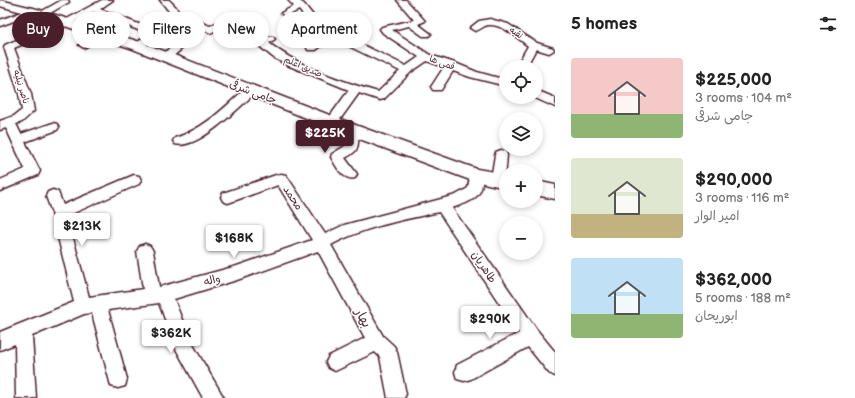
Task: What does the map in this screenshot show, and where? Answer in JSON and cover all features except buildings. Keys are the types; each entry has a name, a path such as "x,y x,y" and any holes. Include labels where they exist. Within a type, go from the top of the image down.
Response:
{"street":[{"path":"104,0 109,0"},
{"name":"ناصر نیلیه","path":"64,24 109,0"},
{"path":"164,0 173,9 173,12"},
{"path":"401,0 420,21 412,24"},
{"path":"38,12 65,2"},
{"name":"جامی شرقی","path":"0,3 38,12"},
{"path":"288,12 298,5 315,6"},
{"path":"93,9 138,27"},
{"path":"0,23 12,20"},
{"name":"جامی شرقی","path":"64,21 72,23"},
{"name":"نقیه","path":"475,28 480,24 491,22 499,23 533,45 525,60"},
{"path":"412,24 426,34"},
{"name":"قمی ها","path":"412,24 385,29 426,57 488,80 499,82"},
{"name":"صدیق اعلم","path":"270,39 262,43 278,56 356,89 380,96 407,70 426,57"},
{"name":"جامی شرقی","path":"130,43 138,46"},
{"path":"533,45 548,50"},
{"name":"ناصر نیلیه","path":"5,124 28,111 25,94 9,47 12,46"},
{"name":"جامی شرقی","path":"143,48 352,130 476,175 499,179"},
{"path":"166,57 176,48"},
{"path":"361,48 407,70"},
{"path":"437,87 451,65"},
{"path":"332,122 356,89"},
{"path":"186,141 221,117 250,91"},
{"path":"543,97 555,103"},
{"path":"0,186 33,171 18,140 5,124"},
{"path":"18,140 53,127"},
{"path":"350,174 337,156 351,148 352,130"},
{"path":"501,156 501,164"},
{"name":"واله","path":"0,341 90,305 158,294 237,272 322,243 344,231 461,199 474,191 476,175"},
{"name":"محمد","path":"228,197 281,179 322,243"},
{"path":"59,213 134,180"},
{"path":"543,189 555,192"},
{"path":"53,196 90,305 118,380"},
{"name":"طاهریان","path":"442,205 531,336 555,367"},
{"name":"بهار","path":"322,243 377,342 388,352 396,394"},
{"path":"145,251 158,294 182,343 214,398"},
{"path":"23,332 26,398"},
{"path":"464,372 531,336"},
{"path":"335,362 377,342"}]}
